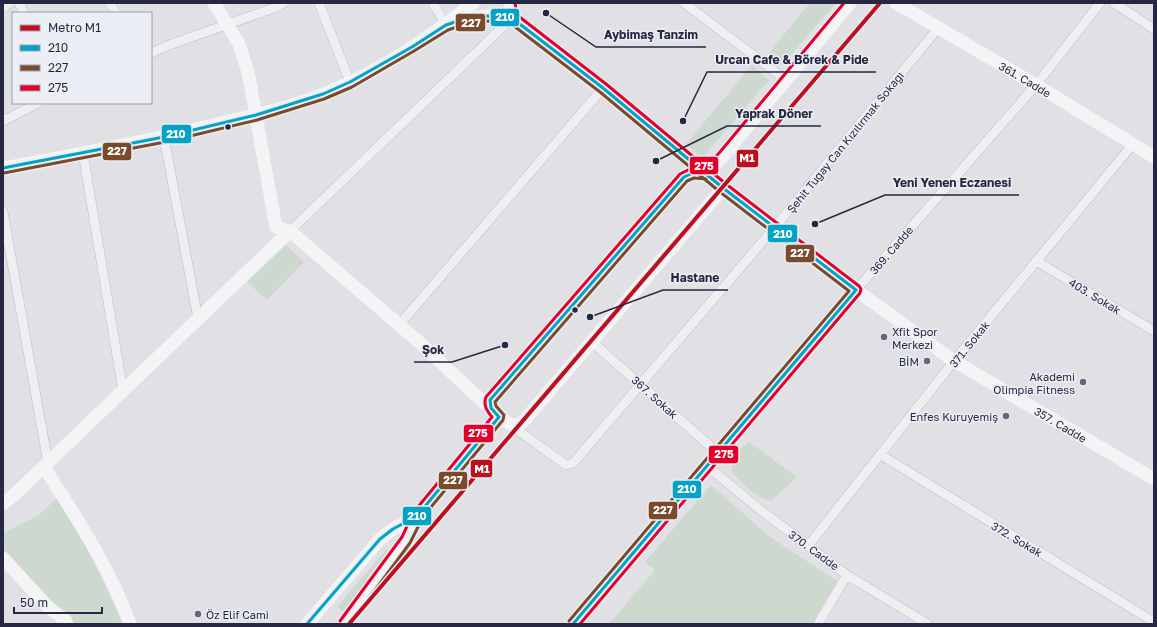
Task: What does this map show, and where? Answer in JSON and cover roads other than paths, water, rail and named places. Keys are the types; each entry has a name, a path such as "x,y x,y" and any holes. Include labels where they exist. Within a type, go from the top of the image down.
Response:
{"main road":[{"path":"214,3 239,44 248,72 276,227 290,231 399,325 499,417 515,426 522,423 724,188"},
{"path":"3,168 84,154 164,137 256,115 323,94 350,82 412,47 446,25 473,3"},
{"path":"446,25 467,18 488,16 512,18 510,3"},
{"path":"499,417 491,408 490,400 684,177 693,173 706,174 850,3"},
{"name":"361. Cadde","path":"896,3 1036,85 1154,157"},
{"name":"357. Cadde","path":"512,18 603,88 724,188 856,290 954,361 1154,479"},
{"path":"3,504 46,465 290,231"},
{"path":"310,623 380,539 393,529 417,516 499,417"},
{"path":"46,465 85,532 123,604 130,624"},
{"path":"344,624 406,540 417,516"},
{"path":"3,558 47,606 66,621 67,624"}],"street":[{"path":"3,7 10,3"},
{"path":"19,3 24,12"},
{"path":"110,3 115,12"},
{"path":"152,53 284,3"},
{"path":"319,3 350,82"},
{"path":"433,3 446,25"},
{"path":"684,3 786,80"},
{"name":"369. Cadde","path":"573,624 856,290 1036,85 1100,3"},
{"path":"1114,3 1154,29"},
{"path":"290,231 512,18"},
{"name":"Şehit Tugay Can Kızılırmak Sokağı","path":"499,417 566,465 573,462 775,227 939,28"},
{"path":"399,325 603,88"},
{"path":"3,121 36,104"},
{"path":"164,137 198,319"},
{"name":"371. Sokak","path":"808,546 954,361 1133,144"},
{"path":"84,154 123,391"},
{"path":"3,212 46,465"},
{"name":"403. Sokak","path":"1036,261 1154,331"},
{"name":"367. Sokak","path":"592,342 718,453"},
{"name":"372. Sokak","path":"881,455 1154,622"},
{"name":"370. Cadde","path":"707,466 758,508 847,574 928,624"},
{"path":"818,624 847,574"}],"metro line":[{"name":"M1","path":"349,624 880,3"}],"place":[{"name":"Aybimaş Tanzim","path":"546,13"},
{"name":"Urcan Cafe & Börek & Pide","path":"683,121"},
{"name":"Yaprak Döner","path":"656,161"},
{"name":"Yeni Yenen Eczanesi","path":"815,224"},
{"name":"Hastane","path":"590,317"},
{"name":"Xfit Spor Merkezi","path":"884,337"},
{"name":"Şok","path":"505,345"},
{"name":"BİM","path":"927,361"},
{"name":"Akademi Olimpia Fitness","path":"1083,382"},
{"name":"Enfes Kuruyemiş","path":"1006,416"},
{"name":"Öz Elif Cami","path":"198,614"}]}
